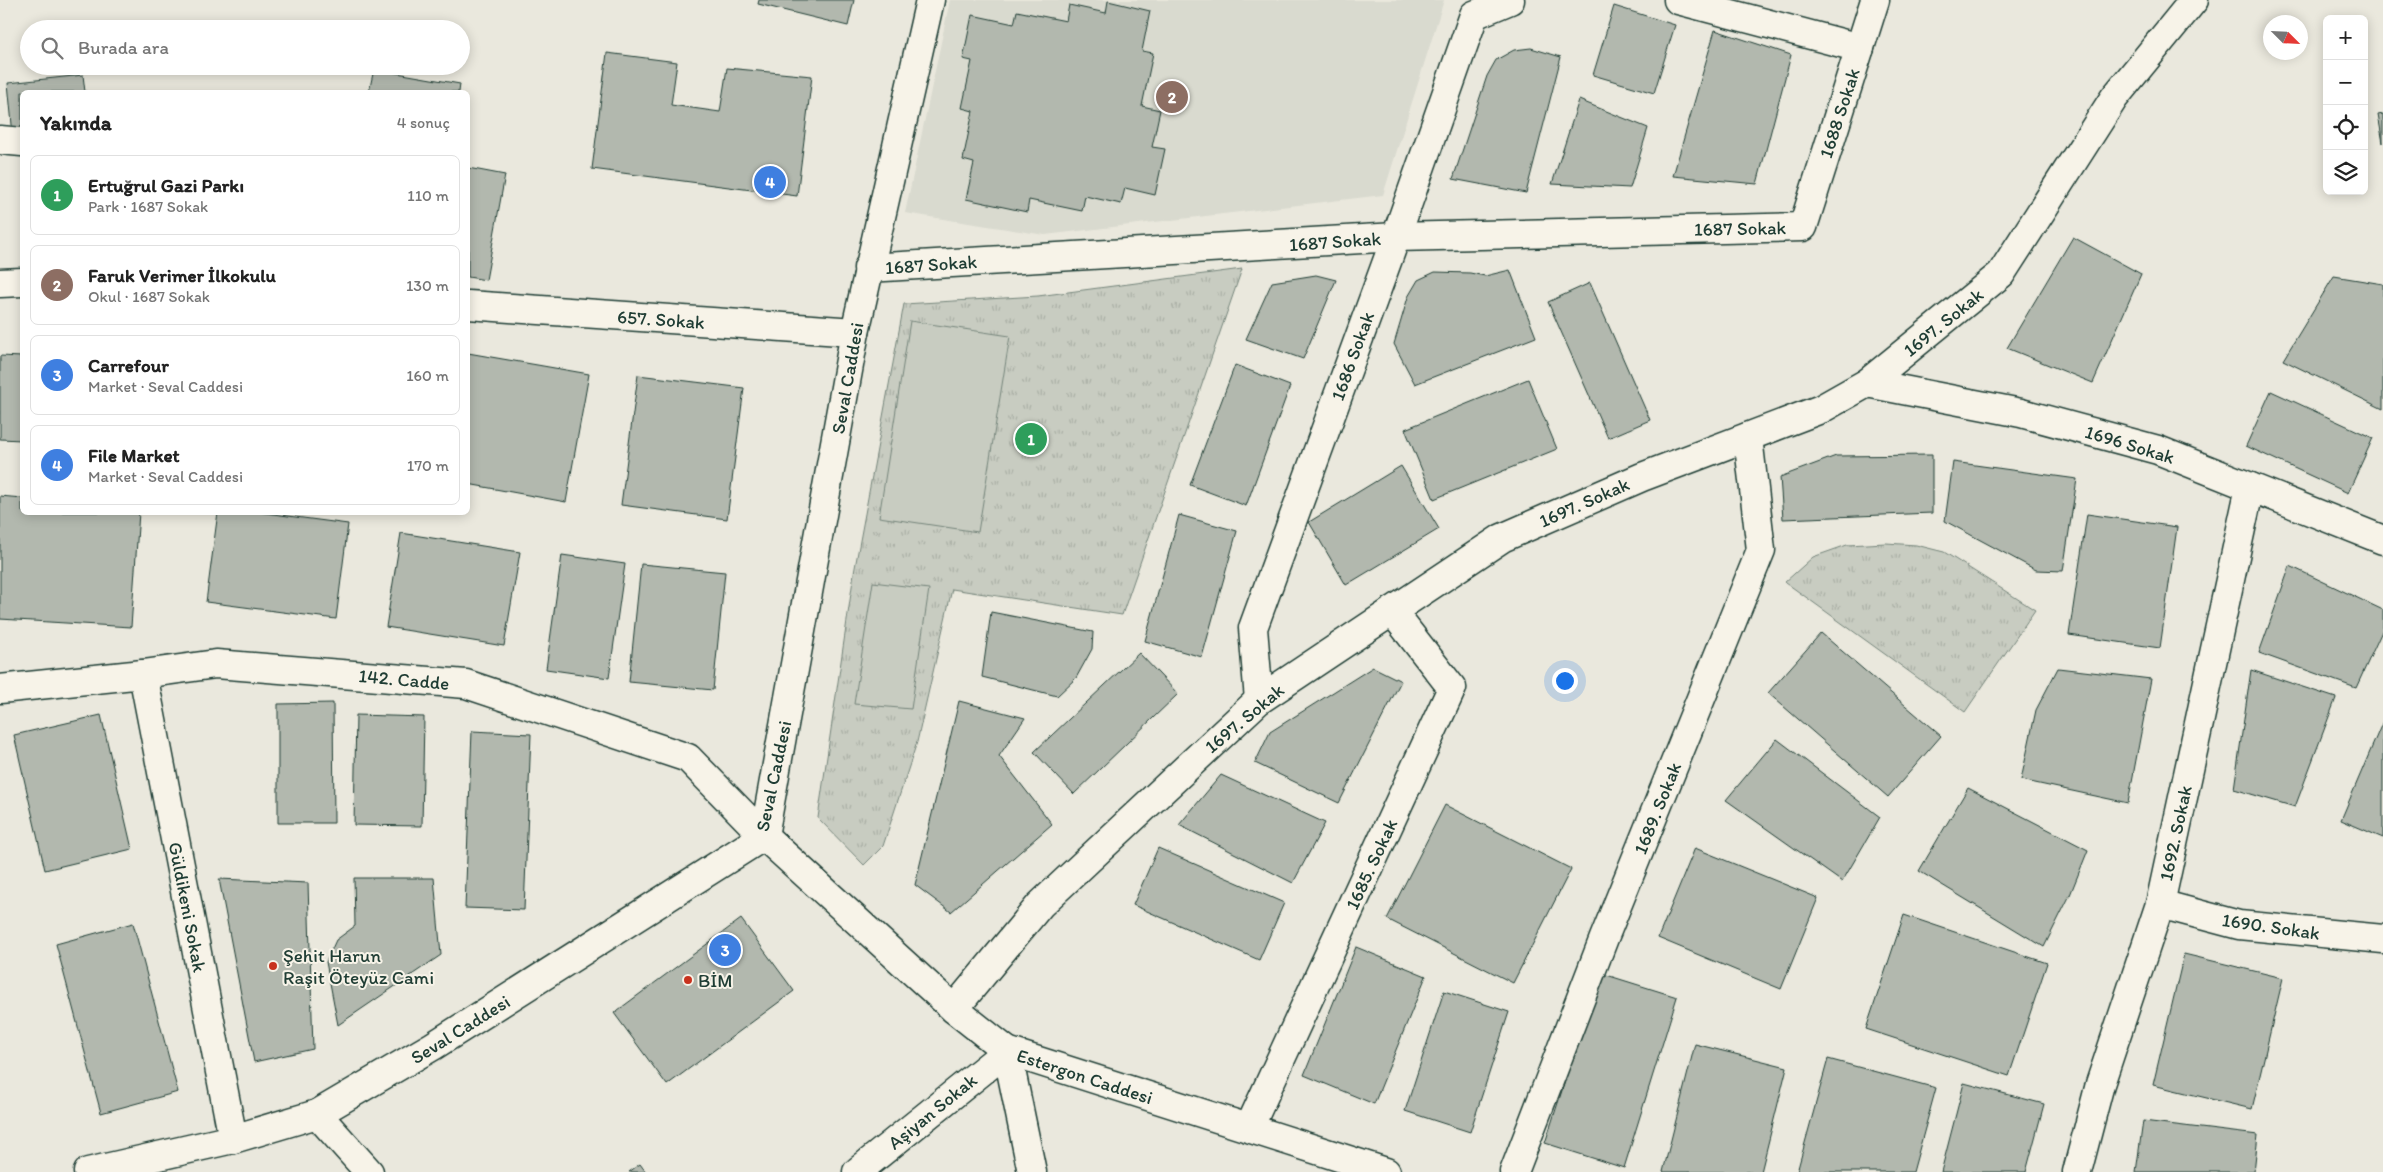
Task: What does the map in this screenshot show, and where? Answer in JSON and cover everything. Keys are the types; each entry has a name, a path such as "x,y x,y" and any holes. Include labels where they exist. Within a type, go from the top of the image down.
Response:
{"street":[{"name":"Seval Caddesi","path":"88,1172 233,1139 317,1114 433,1046 764,836 855,332 930,0"},
{"name":"1686 Sokak","path":"1259,700 1252,628 1396,237 1474,15 1510,0"},
{"path":"1678,0 1860,48"},
{"name":"1688 Sokak","path":"1803,227 1875,0"},
{"name":"1697. Sokak","path":"954,1009 1040,905 1259,700 1502,538 1642,477 1821,410 1867,383 2002,274 2114,98 2194,0"},
{"path":"0,140 20,142"},
{"name":"1687 Sokak","path":"868,268 1396,237 1803,227"},
{"path":"0,283 20,282"},
{"name":"657. Sokak","path":"470,305 855,332"},
{"name":"1696 Sokak","path":"1867,383 2021,413 2158,450 2383,540"},
{"name":"1689. Sokak","path":"1514,1172 1604,938 1761,550 1748,437"},
{"name":"1692. Sokak","path":"2076,1172 2100,1084 2160,904 2250,487"},
{"name":"1685. Sokak","path":"1249,1128 1452,688 1392,611"},
{"name":"142. Cadde","path":"0,689 143,674 216,664 466,684 688,758 764,836"},
{"name":"Güldikeni Sokak","path":"143,674 233,1139"},
{"name":"Estergon Caddesi","path":"764,836 954,1009 1007,1051 1386,1172"},
{"name":"1690. Sokak","path":"2160,904 2239,925 2383,939"},
{"path":"1007,1051 1032,1172"},
{"name":"Aşiyan Sokak","path":"857,1172 1007,1051"},
{"path":"317,1114 369,1172"}],"shaded area":[{"path":"950,0 1444,0 1383,195 1045,235 905,213"}],"green space":[{"path":"1242,269 1122,615 952,589 917,742 883,846 864,865 818,818 854,573 904,304 1038,296"},
{"path":"910,321 1010,336 978,532 879,517"},
{"path":"1886,543 1916,545 1944,552 2035,610 1965,712 1785,582 1813,557 1847,545"},
{"path":"873,582 929,589 911,709 854,704"}],"building":[{"path":"759,0 854,0 848,26 758,4"},
{"path":"1108,1 1150,11 1142,51 1153,53 1142,106 1160,110 1152,147 1165,149 1155,195 1125,188 1121,204 1085,196 1082,211 1029,200 1027,212 966,199 974,163 963,160 973,111 962,108 972,61 963,59 972,15 1014,24 1017,11 1066,21 1069,5 1106,13"},
{"path":"1614,6 1675,25 1654,93 1593,75"},
{"path":"1715,30 1791,55 1757,184 1673,176"},
{"path":"1531,48 1561,57 1526,193 1453,179 1487,76 1496,60 1514,50"},
{"path":"607,53 677,62 671,105 720,112 727,68 812,76 797,196 592,169"},
{"path":"83,75 85,90 20,90 20,134 13,135 8,83"},
{"path":"373,75 408,75 460,84 459,90 369,90"},
{"path":"1579,100 1648,128 1630,188 1552,184"},
{"path":"2383,114 2383,143 2378,115"},
{"path":"470,168 505,175 486,280 470,277"},
{"path":"2073,237 2141,274 2093,383 2007,348"},
{"path":"1510,270 1536,337 1415,384 1394,344 1408,297 1418,280 1435,272 1470,273 1485,276"},
{"path":"1316,275 1336,280 1303,359 1246,339 1272,282"},
{"path":"2334,276 2383,284 2383,409 2283,360"},
{"path":"1590,283 1650,420 1608,438 1548,302"},
{"path":"470,353 589,374 566,502 470,484"},
{"path":"0,356 20,357 20,440 0,439"},
{"path":"1235,365 1290,386 1246,506 1190,485"},
{"path":"638,375 744,388 727,519 621,505"},
{"path":"1528,379 1557,449 1434,499 1405,429"},
{"path":"2271,391 2373,438 2348,493 2246,446"},
{"path":"1932,455 1932,513 1783,519 1780,477 1836,456"},
{"path":"1953,462 2077,479 2063,571 2036,570 1945,521"},
{"path":"1401,466 1439,529 1346,585 1309,522"},
{"path":"0,496 20,498 20,515 139,515 131,627 0,619"},
{"path":"2087,514 2177,527 2160,648 2069,635"},
{"path":"218,515 280,515 348,524 336,619 206,602"},
{"path":"1179,515 1237,531 1202,657 1145,641"},
{"path":"401,533 520,552 504,646 386,627"},
{"path":"562,555 625,564 609,678 546,669"},
{"path":"641,564 725,572 713,690 629,682"},
{"path":"2290,566 2383,610 2383,629 2356,688 2259,653"},
{"path":"991,612 1093,632 1092,649 1076,678 1057,696 982,677"},
{"path":"1821,633 1941,736 1888,797 1768,693"},
{"path":"1139,653 1178,694 1074,794 1034,752"},
{"path":"1373,667 1401,681 1339,803 1255,763 1270,732"},
{"path":"2058,668 2151,679 2128,803 2021,780 2036,710"},
{"path":"2251,670 2336,698 2295,807 2234,789"},
{"path":"959,701 1025,718 999,756 1052,824 951,912 915,885"},
{"path":"333,703 334,823 278,823 278,704"},
{"path":"101,715 132,849 45,870 14,735"},
{"path":"356,715 424,717 422,826 354,825"},
{"path":"2383,721 2383,838 2341,820"},
{"path":"472,731 531,734 524,910 465,908"},
{"path":"1777,739 1880,817 1842,882 1726,800"},
{"path":"1221,775 1325,823 1293,883 1179,825"},
{"path":"1968,788 2088,850 2070,895 2044,947 1919,871"},
{"path":"1445,805 1571,869 1513,983 1387,919"},
{"path":"1158,848 1284,903 1259,960 1133,905"},
{"path":"1695,848 1818,898 1781,989 1658,938"},
{"path":"354,878 434,878 441,955 338,1025 326,962 336,940 355,926"},
{"name":"Şehit Harun Raşit Öteyüz Cami","path":"219,879 308,883 313,1049 254,1062"},
{"path":"1904,915 2047,963 2009,1076 1866,1029"},
{"path":"741,919 794,991 667,1085 614,1013"},
{"path":"133,923 178,1092 101,1113 56,944"},
{"path":"1356,947 1426,976 1374,1104 1304,1075"},
{"path":"2184,954 2283,978 2252,1109 2153,1085"},
{"path":"1600,973 1677,997 1624,1168 1545,1143"},
{"path":"1444,991 1509,1012 1470,1132 1405,1111"},
{"path":"1695,1044 1787,1067 1761,1172 1663,1172"},
{"path":"1828,1059 1936,1088 1913,1172 1797,1172"},
{"path":"1964,1083 2044,1104 2026,1172 1941,1172"},
{"path":"2143,1121 2258,1135 2254,1172 2136,1172"},
{"path":"640,1164 646,1172 629,1172"}],"place":[{"name":"Faruk Verimer İlkokulu","path":"1172,97"},
{"name":"File Market","path":"770,182"},
{"name":"Ertuğrul Gazi Parkı","path":"1031,439"},
{"name":"Carrefour","path":"725,950"},
{"name":"Şehit Harun Raşit Öteyüz Cami","path":"273,966"},
{"name":"BİM","path":"688,980"}]}
